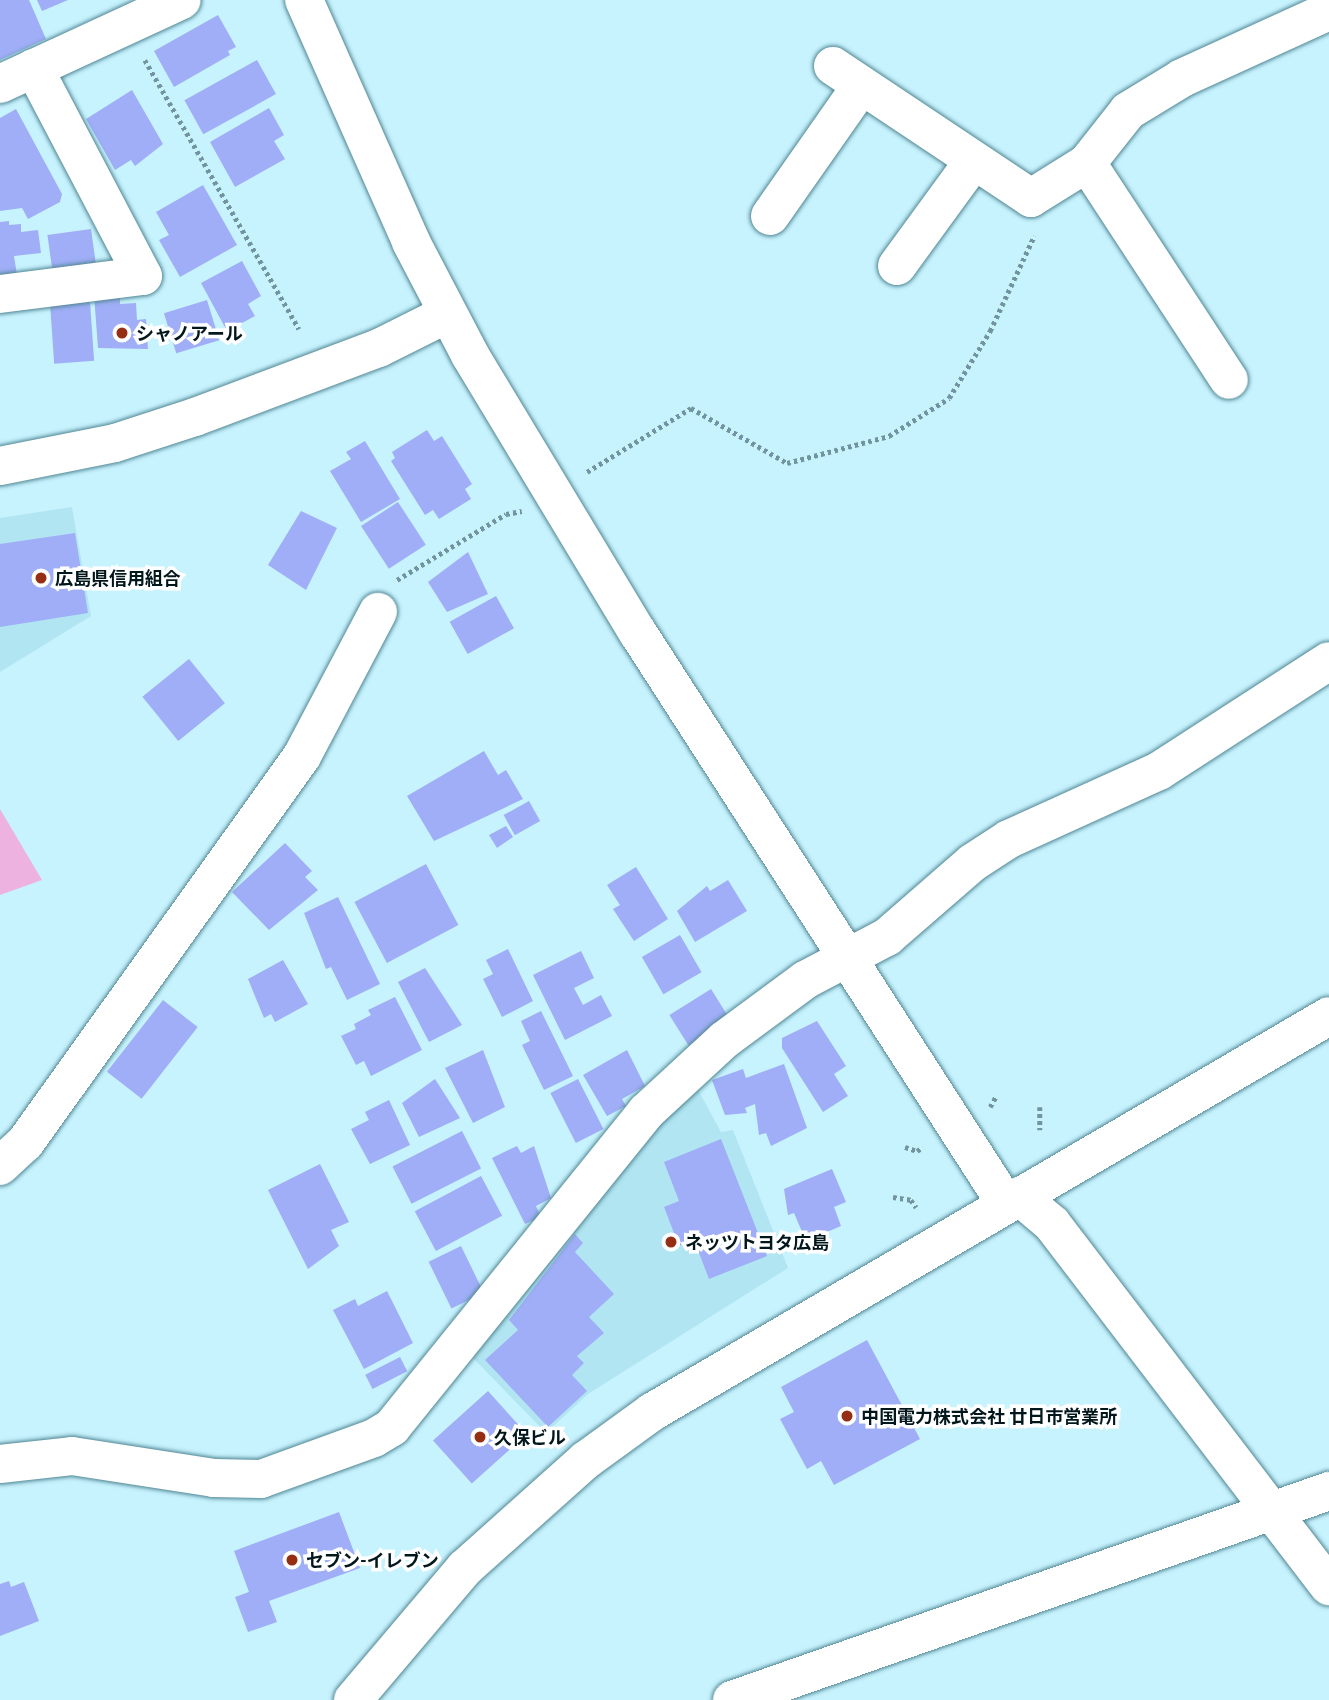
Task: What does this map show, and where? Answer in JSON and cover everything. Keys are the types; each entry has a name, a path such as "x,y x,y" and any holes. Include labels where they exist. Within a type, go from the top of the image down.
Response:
{"street":[{"path":"0,84 182,0"},
{"path":"304,0 447,314 631,621 845,957 1012,1200 1052,1224 1329,1586"},
{"path":"771,216 847,76 972,163 1031,198 1087,163 1129,111 1182,78 1329,11"},
{"path":"0,294 143,276 34,68"},
{"path":"897,266 972,163"},
{"path":"1087,163 1229,380"},
{"path":"0,466 115,443 195,417 379,348 447,314"},
{"path":"0,1166 25,1143 303,756 378,612"},
{"path":"0,1464 72,1455 214,1478 261,1479 374,1438 392,1427 646,1112 724,1040 845,957 894,933 972,863 1009,839 1159,771 1329,661"},
{"path":"353,1700 466,1568 586,1460 721,1369 1329,1016"},
{"path":"732,1700 1329,1491"}],"path":[{"path":"126,26 299,329"},
{"path":"580,476 691,408 787,463 889,436 949,398 990,331 1037,228 1031,198"},
{"path":"378,612 392,583 428,558 506,514 526,509"},
{"path":"986,1109 996,1096"},
{"path":"1040,1107 1040,1130"},
{"path":"905,1147 917,1151 924,1147"},
{"path":"893,1197 916,1208"}],"shaded area":[{"name":"広島県信用組合","path":"72,507 91,616 0,672 0,518"},
{"path":"0,809 42,880 0,895"},
{"name":"ネッツトヨタ広島","path":"697,1088 721,1132 733,1130 788,1268 588,1394 546,1433 473,1358 655,1129"}],"building":[{"path":"0,0 29,0 46,39 0,60"},
{"path":"37,0 68,0 42,11"},
{"path":"218,15 236,47 228,51 230,55 174,87 154,51"},
{"path":"257,60 276,94 203,134 184,100"},
{"path":"132,90 163,144 135,166 131,160 115,170 86,119"},
{"path":"269,108 284,135 274,141 285,159 235,187 210,142"},
{"path":"16,109 62,194 60,202 28,219 22,208 0,211 0,118"},
{"path":"203,185 237,245 180,277 159,240 169,235 156,212"},
{"path":"9,221 9,225 21,224 21,232 38,230 41,253 14,256 17,275 0,278 0,222"},
{"path":"91,229 96,264 52,270 47,235"},
{"path":"242,261 261,296 248,304 255,316 227,331 201,283"},
{"name":"シャノアール","path":"120,293 120,304 136,303 137,320 146,319 148,349 98,348 94,295"},
{"path":"207,300 219,340 176,353 164,313"},
{"path":"90,302 94,361 54,364 50,305"},
{"path":"427,430 434,441 442,436 472,484 465,489 471,499 439,519 433,510 425,515 391,461 395,458 392,452"},
{"path":"365,441 400,499 361,522 330,471 351,459 346,452"},
{"path":"398,502 426,545 389,569 361,526"},
{"path":"301,511 337,528 306,590 268,565"},
{"name":"広島県信用組合","path":"75,533 88,613 0,627 0,544"},
{"path":"468,552 488,594 447,612 428,582"},
{"path":"496,596 514,628 468,654 450,622"},
{"path":"189,659 225,703 178,741 142,697"},
{"path":"484,751 498,775 506,770 523,799 434,841 407,796"},
{"path":"529,801 540,821 515,835 504,815"},
{"path":"506,826 513,837 497,848 489,835"},
{"path":"285,843 312,871 305,877 318,890 269,930 232,892"},
{"path":"426,864 458,925 387,963 354,902"},
{"path":"636,867 668,919 634,941 613,909 620,905 607,885"},
{"path":"728,880 747,911 695,942 677,911 707,886 710,891"},
{"path":"338,897 380,984 347,1000 331,967 326,969 304,913"},
{"path":"680,935 702,972 663,994 642,957"},
{"path":"508,949 533,1001 502,1017 483,979 493,974 486,960"},
{"path":"581,951 594,978 574,988 583,1005 601,995 612,1016 565,1040 533,975"},
{"path":"283,960 308,1004 275,1022 271,1014 264,1018 248,979"},
{"path":"425,968 462,1025 429,1042 398,982"},
{"path":"711,989 730,1020 689,1045 669,1015"},
{"path":"395,997 422,1050 371,1076 364,1061 356,1065 341,1036 356,1029 354,1024 371,1015 368,1010"},
{"path":"163,1000 198,1027 142,1099 107,1072"},
{"path":"541,1011 573,1076 544,1090 522,1045 530,1041 521,1021"},
{"path":"817,1021 846,1066 834,1074 848,1096 823,1112 782,1048 782,1038"},
{"path":"483,1050 505,1107 473,1123 445,1068"},
{"path":"627,1050 645,1086 622,1099 626,1106 607,1116 583,1075"},
{"path":"784,1064 807,1128 771,1146 766,1133 759,1135 755,1104 745,1108 747,1113 725,1115 712,1080 743,1069 746,1078"},
{"path":"435,1079 460,1118 419,1137 402,1103"},
{"path":"578,1079 603,1129 576,1143 550,1093"},
{"path":"389,1100 410,1145 370,1164 351,1129 369,1120 365,1112"},
{"path":"462,1131 481,1168 412,1204 393,1166"},
{"path":"721,1139 767,1256 709,1279 694,1240 679,1246 664,1207 679,1201 664,1162"},
{"path":"517,1146 521,1153 534,1146 551,1198 536,1206 541,1217 525,1224 492,1158"},
{"path":"320,1164 349,1222 331,1230 339,1246 308,1269 268,1190"},
{"path":"832,1169 846,1202 834,1207 841,1226 806,1241 794,1213 788,1215 784,1189"},
{"path":"481,1176 502,1216 436,1251 415,1211"},
{"path":"575,1234 583,1243 575,1252 614,1294 589,1317 604,1333 577,1356 584,1363 572,1375 587,1391 548,1427 485,1360 518,1330 509,1320"},
{"path":"461,1246 484,1293 451,1309 429,1262"},
{"path":"387,1291 413,1343 364,1369 333,1310 355,1299 358,1306"},
{"name":"中国電力株式会社 廿日市営業所","path":"867,1340 920,1439 834,1485 821,1461 807,1469 780,1419 794,1412 781,1387"},
{"path":"400,1357 407,1371 373,1389 365,1375"},
{"name":"久保ビル","path":"488,1391 527,1434 472,1484 433,1441"},
{"path":"339,1512 360,1568 269,1601 277,1622 248,1632 235,1597 249,1592 234,1551"},
{"path":"9,1581 11,1587 24,1582 39,1621 0,1636 0,1584"}],"place":[{"name":"シャノアール","path":"122,333"},
{"name":"広島県信用組合","path":"41,578"},
{"name":"ネッツトヨタ広島","path":"671,1242"},
{"name":"中国電力株式会社 廿日市営業所","path":"847,1416"},
{"name":"久保ビル","path":"480,1437"},
{"name":"セブン-イレブン","path":"292,1560"}]}
